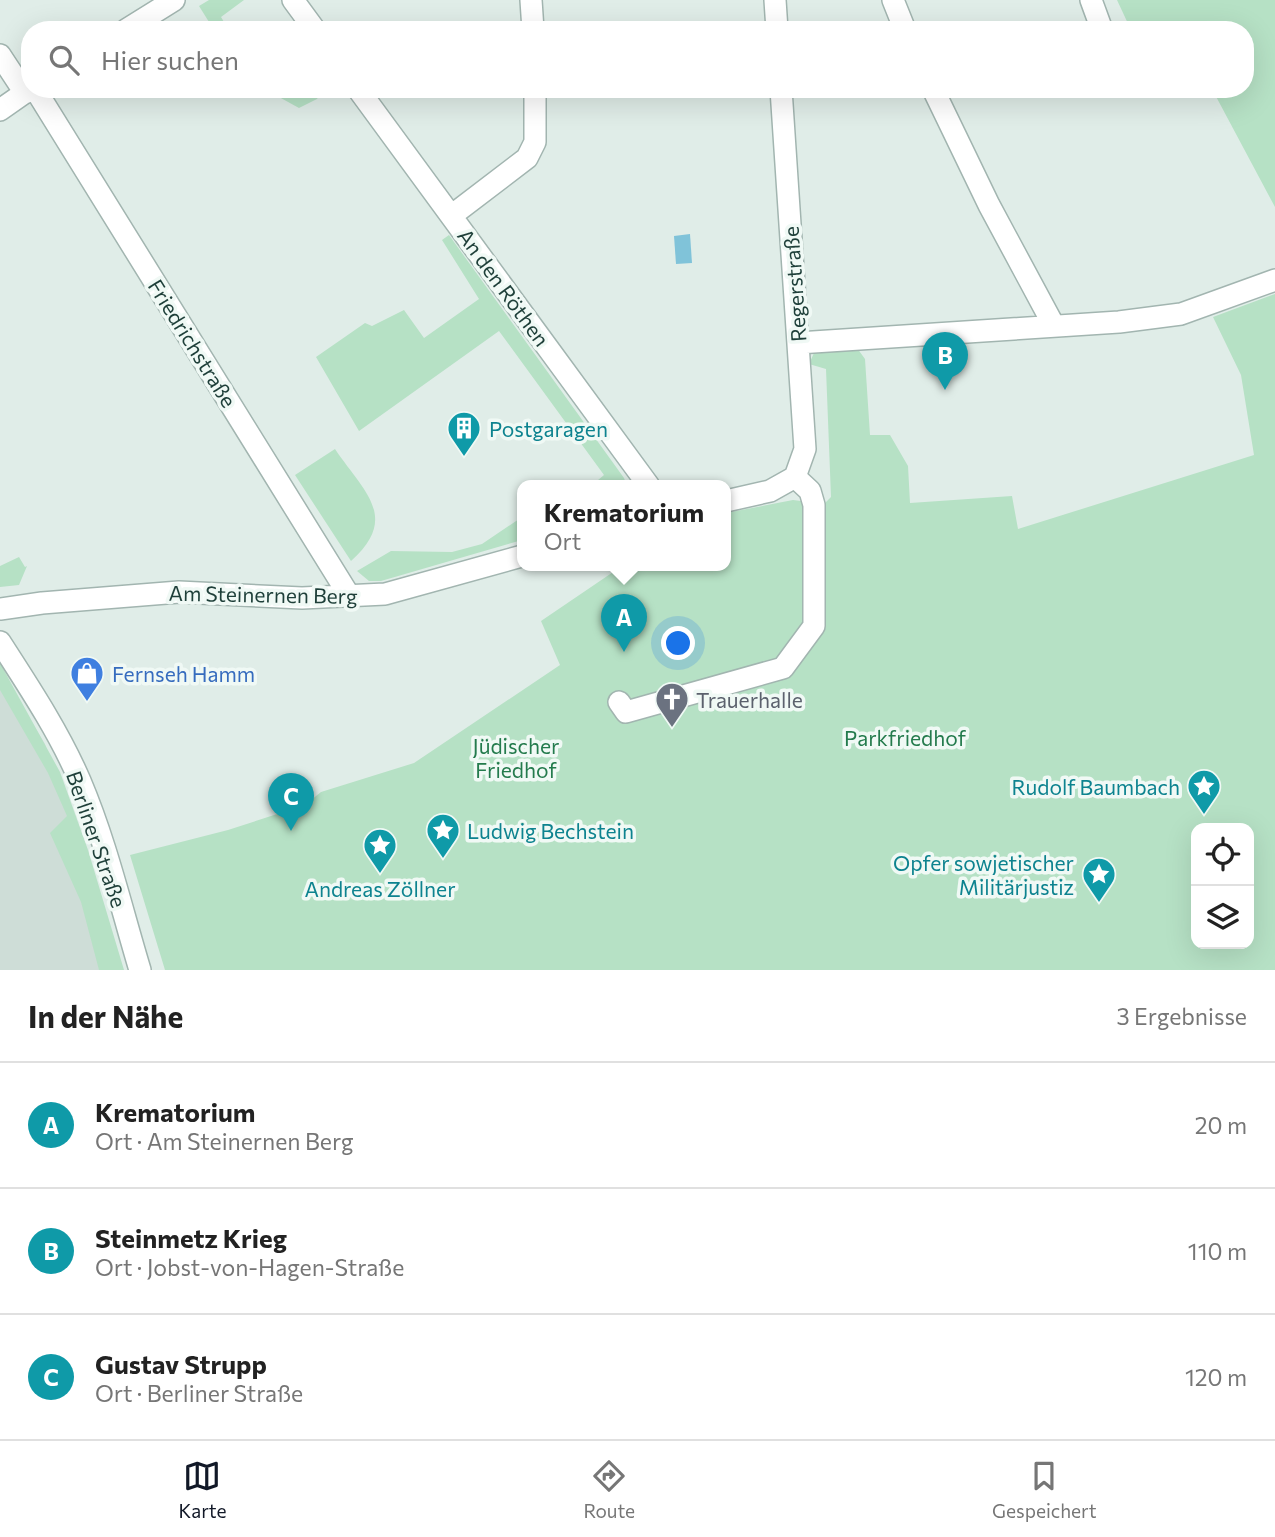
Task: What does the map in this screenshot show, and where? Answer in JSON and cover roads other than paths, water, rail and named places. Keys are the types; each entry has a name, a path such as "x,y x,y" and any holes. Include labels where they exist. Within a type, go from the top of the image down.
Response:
{"street":[{"path":"140,21 174,0"},
{"path":"293,0 308,21"},
{"path":"531,0 532,21"},
{"path":"775,0 776,21"},
{"path":"893,0 901,21"},
{"path":"1091,0 1099,21"},
{"name":"Friedrichstraße","path":"0,55 21,80"},
{"path":"0,110 21,96"},
{"name":"Friedrichstraße","path":"35,98 351,597"},
{"name":"An den Röthen","path":"365,98 645,480"},
{"path":"451,216 527,159 535,142 535,98"},
{"name":"Regerstraße","path":"782,98 806,449 795,477"},
{"path":"937,98 989,205 1054,326"},
{"path":"798,343 1054,326 1181,314 1275,280"},
{"path":"619,702 626,712 783,668 814,626 814,505 810,491 795,477 770,491 731,500"},
{"name":"Am Steinernen Berg","path":"0,609 179,592 351,597 385,594 517,557"},
{"name":"Berliner Straße","path":"0,642 52,724 80,780 140,970"}],"water":[{"path":"690,234 692,263 676,264 674,236"}],"place":[{"name":"Steinmetz Krieg","path":"945,390"},
{"name":"Postgaragen","path":"464,458"},
{"name":"Krematorium","path":"624,652"},
{"name":"Fernseh Hamm","path":"87,703"},
{"name":"Trauerhalle","path":"672,729"},
{"name":"Rudolf Baumbach","path":"1204,816"},
{"name":"Gustav Strupp","path":"291,831"},
{"name":"Ludwig Bechstein","path":"443,860"},
{"name":"Andreas Zöllner","path":"380,875"},
{"name":"Opfer sowjetischer Militärjustiz","path":"1099,904"}],"park label":[{"name":"Parkfriedhof","path":"905,737"},
{"name":"Jüdischer Friedhof","path":"516,757"}]}
